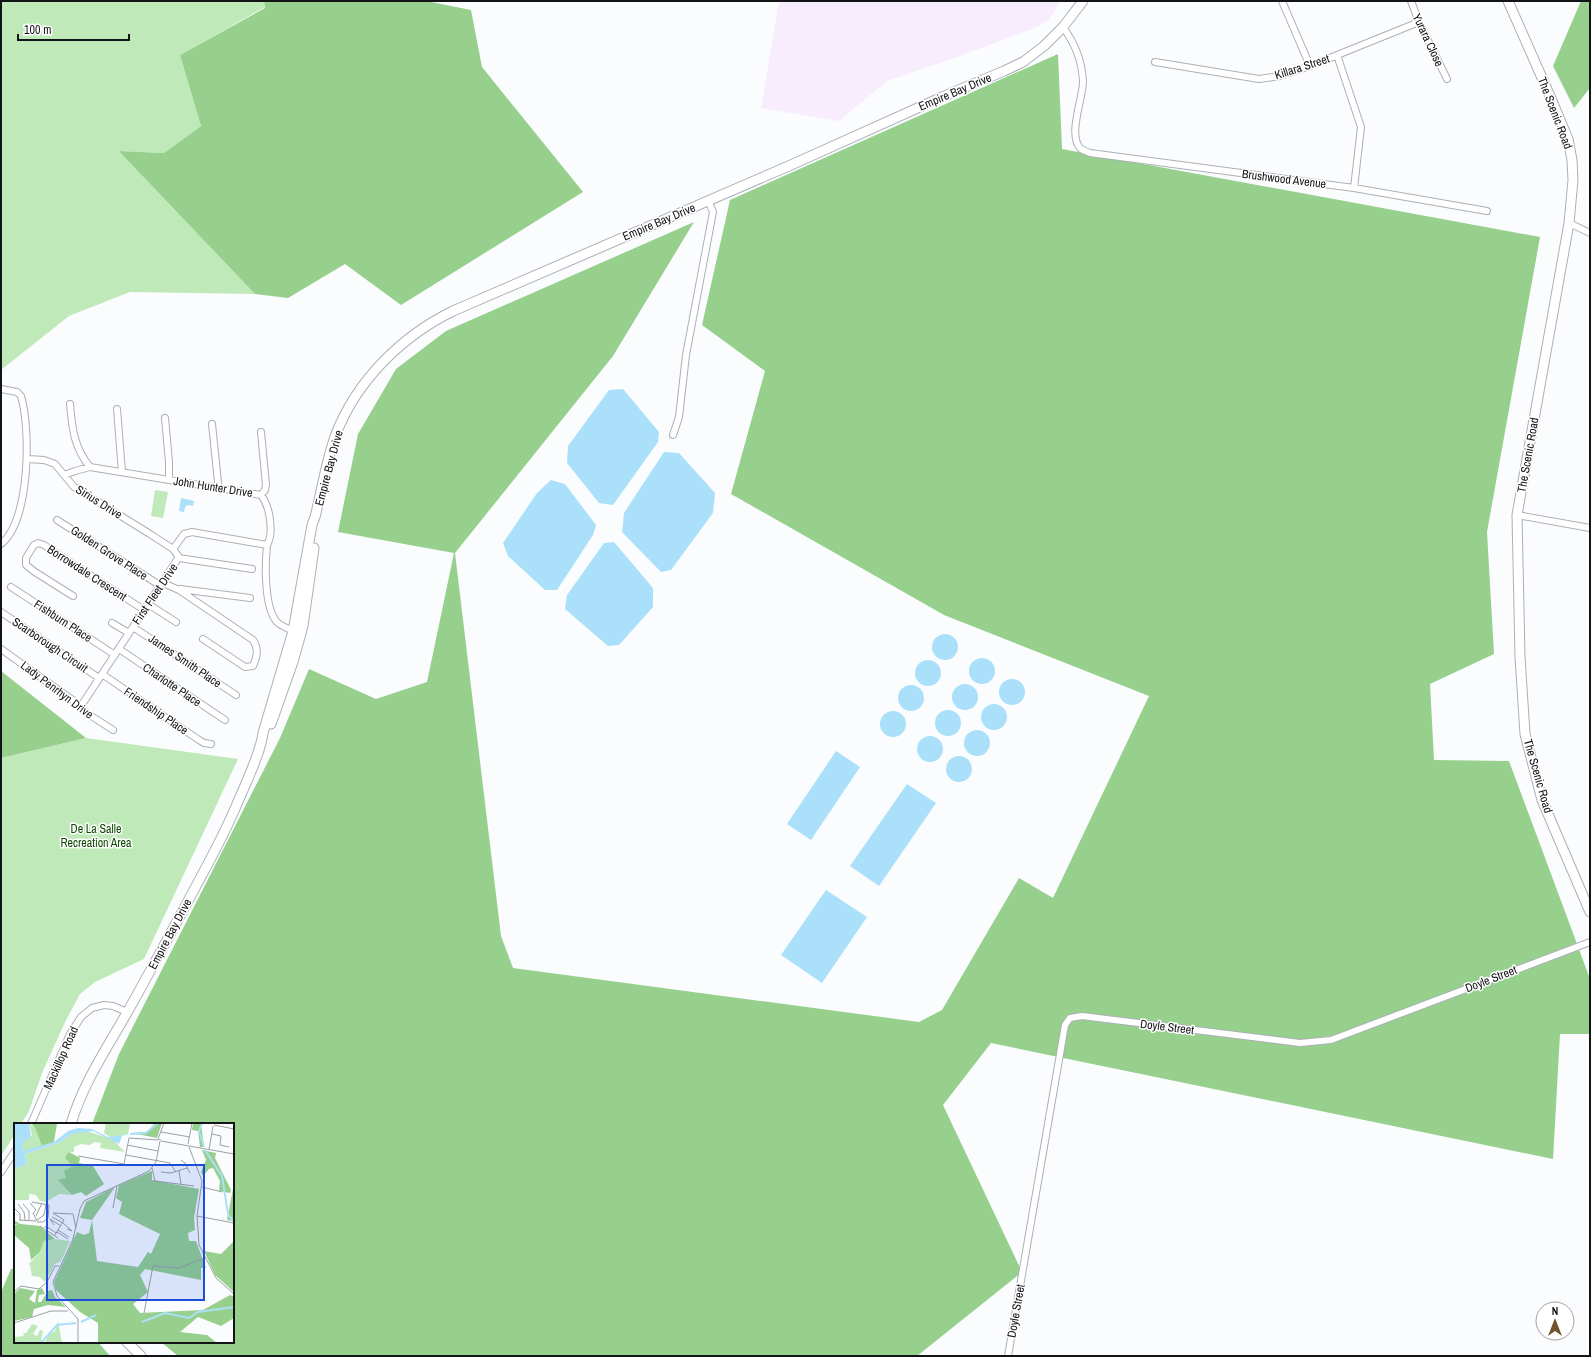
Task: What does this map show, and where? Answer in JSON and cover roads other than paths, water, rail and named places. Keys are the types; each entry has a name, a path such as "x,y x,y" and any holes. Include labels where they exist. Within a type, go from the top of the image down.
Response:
{"main road":[{"name":"Empire Bay Drive","path":"71,1123 78,1102 92,1073 165,945 228,826 262,739 293,631 312,525 316,517 330,456 343,419 358,393 382,363 403,344 427,326 453,311 1004,71 1034,54 1064,27 1082,1"},
{"name":"The Scenic Road","path":"1508,1 1568,139 1572,160 1573,180 1569,223 1517,515 1520,657 1525,734 1542,800 1590,912"},
{"name":"Empire Bay Drive","path":"262,739 270,727 293,662 303,626 317,525 316,517"},
{"path":"293,662 292,654 295,637 293,631 300,621 305,601 307,600"},
{"path":"128,1343 141,1356"}],"street":[{"path":"1282,1 1310,66"},
{"name":"Yurara Close","path":"1411,1 1419,22 1447,79"},
{"name":"Killara Street","path":"1155,62 1259,79 1280,76 1310,66 1419,22"},
{"name":"Brushwood Avenue","path":"1064,27 1075,44 1081,63 1083,83 1076,133 1077,142 1081,149 1090,153 1354,188 1487,211"},
{"path":"1337,55 1362,127 1354,188"},
{"path":"673,434 679,417 686,355 713,212 708,200"},
{"path":"1569,223 1590,233"},
{"path":"1,390 17,392 21,396 28,459 17,522 12,533 1,544"},
{"path":"70,404 74,438 80,452 90,467"},
{"path":"117,408 122,472"},
{"path":"165,418 169,480"},
{"path":"212,424 218,482 217,488"},
{"path":"261,432 266,485 265,490 261,495"},
{"name":"Sirius Drive","path":"28,459 50,462 58,467 74,487 173,549"},
{"name":"John Hunter Drive","path":"64,476 90,467 261,495 266,502 269,520 270,536 267,545 269,604 277,622 293,631"},
{"path":"1517,515 1590,528"},
{"name":"Golden Grove Place","path":"57,520 162,584 179,590"},
{"name":"First Fleet Drive","path":"81,706 179,558 173,549 184,534 192,532 267,545"},
{"name":"Borrowdale Crescent","path":"73,596 26,565 26,558 36,544 44,545 144,610"},
{"path":"179,558 252,569"},
{"name":"Fishburn Place","path":"11,587 117,652"},
{"path":"179,590 250,598"},
{"path":"179,590 253,640 257,647 253,666 245,667 203,638"},
{"path":"148,604 176,622"},
{"name":"Scarborough Circuit","path":"1,612 100,676"},
{"path":"112,623 129,633"},
{"name":"James Smith Place","path":"134,627 236,695"},
{"name":"Lady Penrhyn Drive","path":"1,649 81,706 85,712 114,730"},
{"name":"Charlotte Place","path":"117,652 225,720"},
{"name":"Friendship Place","path":"100,676 199,740 204,743 211,744"},
{"name":"Doyle Street","path":"1008,1356 1065,1025 1070,1018 1082,1016 1300,1043 1331,1040 1590,942"},
{"name":"Mackillop Road","path":"31,1123 68,1040 81,1017 92,1008 104,1005 113,1006 127,1012"},
{"path":"1,1172 14,1152"}],"water":[{"path":"623,389 659,432 658,442 613,505 599,503 567,463 568,446 609,390"},
{"path":"664,452 679,453 715,493 713,513 671,570 661,572 622,532 624,513"},
{"path":"551,480 565,484 596,525 593,535 557,590 545,590 508,556 503,543 537,493"},
{"path":"181,498 194,501 193,506 188,505 185,507 184,512 179,511"},
{"path":"614,542 653,588 653,607 619,645 608,646 565,609 567,595 604,543"},
{"path":"945,634 954,638 958,647 954,656 945,660 936,656 932,647 936,638"},
{"path":"982,658 991,662 995,671 991,680 982,684 973,680 969,671 973,662"},
{"path":"928,660 937,664 941,673 937,682 928,686 919,682 915,673 919,664"},
{"path":"1012,679 1021,683 1025,692 1021,701 1012,705 1003,701 999,692 1003,683"},
{"path":"965,684 974,688 978,697 974,706 965,710 956,706 952,697 956,688"},
{"path":"911,685 920,689 924,698 920,707 911,711 902,707 898,698 902,689"},
{"path":"994,704 1003,708 1007,717 1003,726 994,730 985,726 981,717 985,708"},
{"path":"948,710 957,714 961,723 957,732 948,736 939,732 935,723 939,714"},
{"path":"893,711 902,715 906,724 902,733 893,737 884,733 880,724 884,715"},
{"path":"977,730 986,734 990,743 986,752 977,756 968,752 964,743 968,734"},
{"path":"930,736 939,740 943,749 939,758 930,762 921,758 917,749 921,740"},
{"path":"836,751 860,767 811,840 787,824"},
{"path":"959,756 968,760 972,769 968,778 959,782 950,778 946,769 950,760"},
{"path":"907,784 936,803 879,886 850,866"},
{"path":"826,890 867,917 822,983 781,955"}],"park label":[{"name":"De La Salle Recreation Area","path":"96,836"}]}
